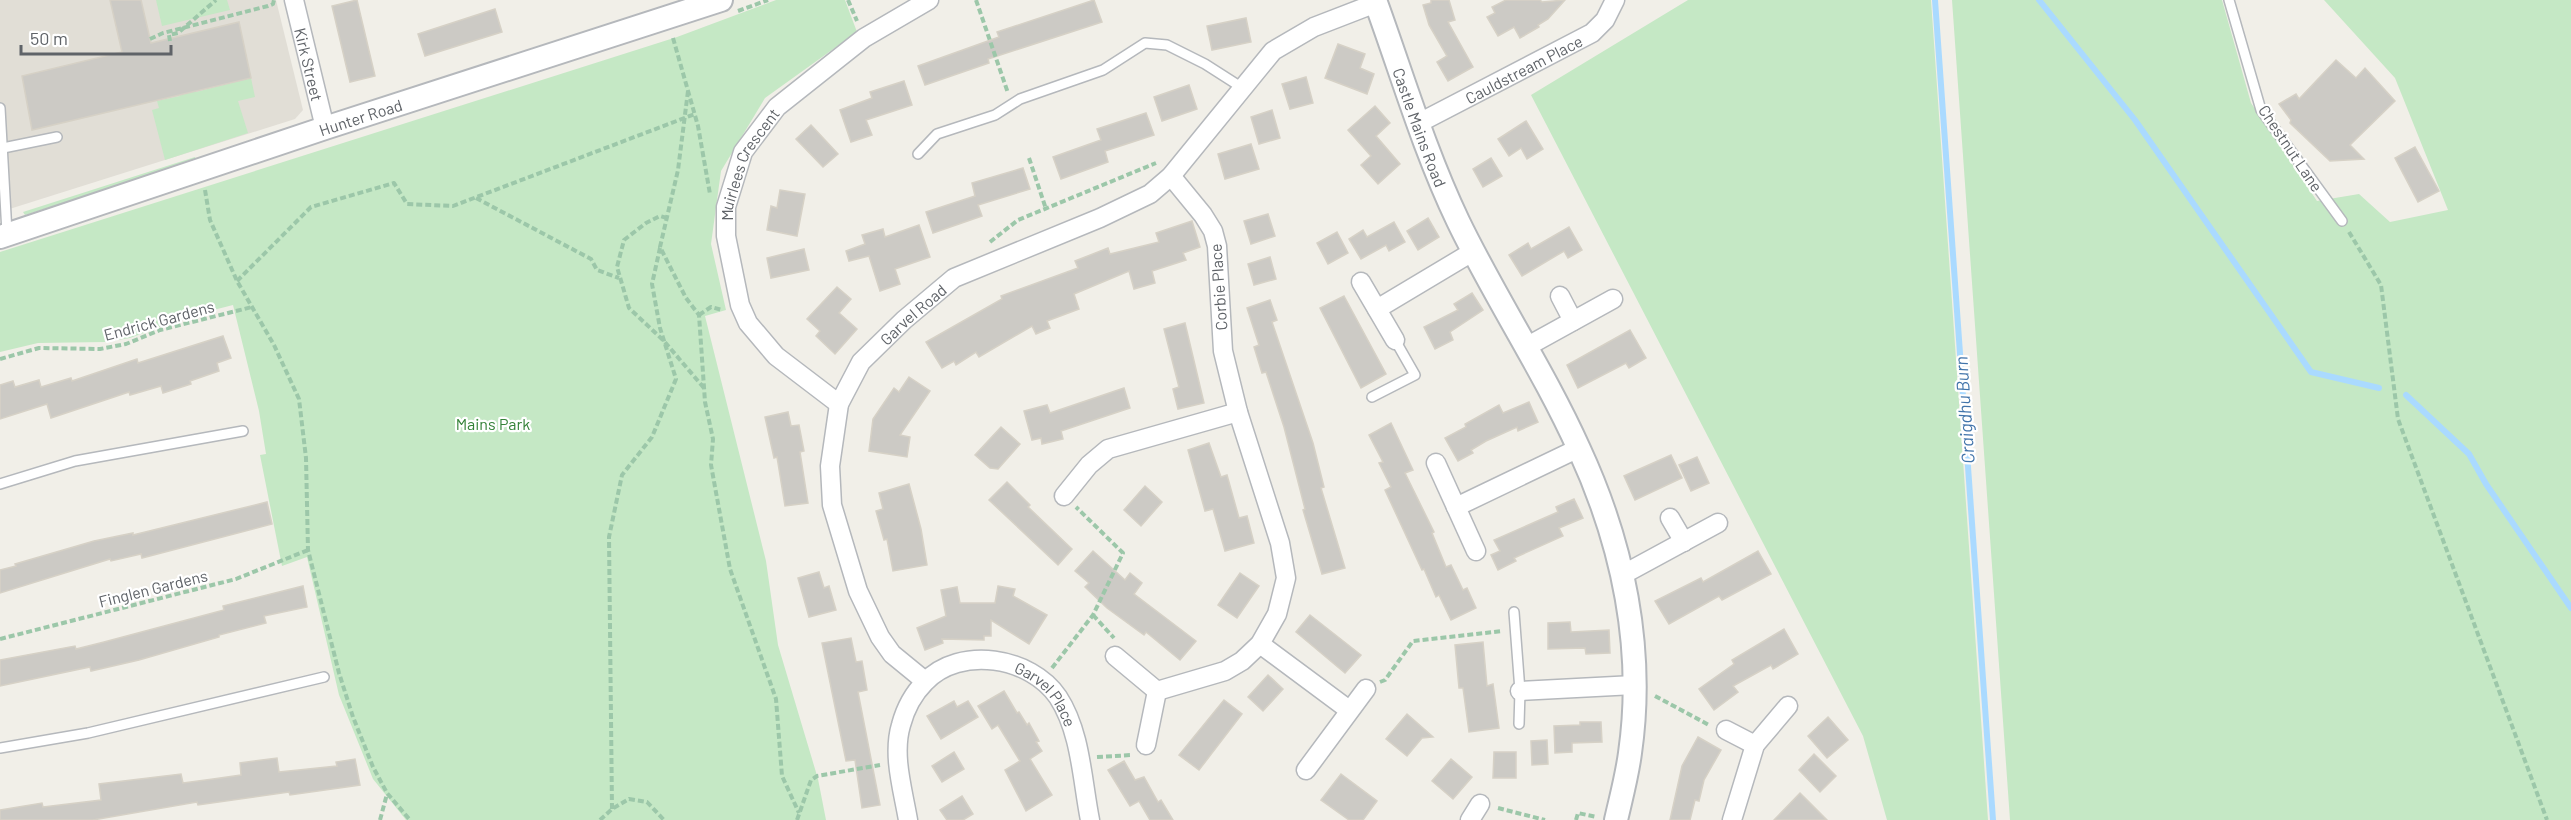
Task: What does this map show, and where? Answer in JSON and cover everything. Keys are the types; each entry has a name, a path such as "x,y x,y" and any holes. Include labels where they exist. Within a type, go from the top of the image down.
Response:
{"street":[{"name":"Kirk Street","path":"294,0 325,128"},
{"name":"Hunter Road","path":"3,237 325,128 721,0"},
{"name":"Muirlees Crescent","path":"839,404 776,356 748,323 740,305 726,236 726,207 743,152 777,107 864,38 929,0"},
{"name":"Cauldstream Place","path":"1417,124 1592,33 1605,20 1615,0"},
{"name":"Castle Mains Road","path":"1376,2 1417,124 1458,221 1579,448 1605,510 1624,574 1632,639 1634,685 1630,754 1611,819"},
{"name":"Garvel Road","path":"925,681 886,645 858,591 832,505 830,466 839,404 861,362 945,284 1140,201 1159,188 1168,168 1273,51 1314,27 1376,2"},
{"name":"Corbie Place","path":"1157,691 1225,672 1242,662 1260,644 1277,614 1286,578 1280,543 1238,412 1223,351 1218,246 1213,231 1203,215 1168,168"},
{"path":"1377,309 1474,251"},
{"path":"1361,282 1395,340"},
{"path":"1560,296 1573,321"},
{"path":"1526,347 1613,299"},
{"path":"1064,496 1089,465 1108,449 1238,412"},
{"path":"1456,507 1579,448"},
{"path":"1436,463 1476,550"},
{"path":"1670,518 1684,542"},
{"path":"1624,574 1718,523"},
{"path":"1260,644 1349,710"},
{"path":"1115,656 1157,691 1146,745"},
{"name":"Garvel Place","path":"925,681 950,667 980,659 999,660 1017,666 1042,680 1057,695 1067,712 1074,732 1090,820"},
{"path":"908,820 897,742 912,698 925,681"},
{"path":"1520,691 1634,685"},
{"path":"1306,771 1366,689"},
{"path":"1732,820 1755,744 1788,706"},
{"path":"1726,730 1755,744"},
{"path":"1470,820 1480,804"}],"lane":[{"name":"Chestnut Lane","path":"2229,0 2261,110 2342,221"},
{"path":"918,154 937,134 995,115 1020,99 1103,70 1145,43 1167,45 1205,64 1241,87"},
{"path":"0,108 3,148 3,237"},
{"path":"3,148 57,137"},
{"path":"1372,397 1415,375 1395,340"},
{"path":"0,484 75,461 243,431"},
{"path":"1514,612 1520,691 1519,724"},
{"path":"0,748 88,733 324,677"}],"path":[{"path":"170,40 169,35 178,33 216,0"},
{"path":"150,39 184,27 268,6 273,4 274,0"},
{"path":"976,0 1012,105"},
{"path":"668,19 695,114 711,203"},
{"path":"612,809 609,537 622,475 652,437 676,379 664,341 652,284 678,170 688,90"},
{"path":"237,281 311,207 394,183 407,204 453,206 695,114"},
{"path":"1029,158 1046,209"},
{"path":"983,247 1018,220 1168,168"},
{"path":"203,171 210,220 237,281 274,345 299,399 306,458 308,550 352,717 387,793 410,820"},
{"path":"475,198 591,259 597,270 620,278"},
{"path":"667,218 660,216 646,223 624,240 617,267 629,308 664,341 705,389"},
{"path":"2342,221 2381,285 2398,419 2547,820"},
{"path":"660,247 686,298 699,315 705,389 713,439 711,465 730,569 776,699 782,776 799,813"},
{"path":"699,315 711,307 721,311 740,305"},
{"name":"Endrick Gardens","path":"0,359 39,348 100,349 126,344 160,330 252,307"},
{"path":"1042,680 1093,615 1123,553 1064,496"},
{"name":"Finglen Gardens","path":"0,639 236,579 308,550"},
{"path":"1093,615 1116,640 1115,656"},
{"path":"1366,689 1385,680 1413,641 1515,629"},
{"path":"1634,685 1720,731 1726,730"},
{"path":"1079,760 1110,755 1135,755 1146,745"},
{"path":"797,820 811,780 817,776 899,762"},
{"path":"380,820 387,793"},
{"path":"600,820 612,809 629,799 647,802 664,820"},
{"path":"1480,804 1545,820"},
{"path":"1576,820 1578,813 1611,819"}],"shaded area":[{"path":"0,0 276,0 303,110 295,119 0,212"}],"green space":[{"path":"156,0 227,0 230,10 162,26"},
{"name":"Mains Park","path":"776,0 845,0 857,32 765,98 721,171 711,244 726,310 705,316 766,561 778,645 818,779 826,820 406,820 373,779 339,695 307,557 282,566 260,455 266,454 259,411 233,305 190,316 130,338 105,342 38,343 0,352 0,252 677,37"},
{"path":"1688,0 1931,0 1988,820 1887,820 1863,736 1531,95"},
{"path":"1952,0 2222,0 2251,103 2317,201 2359,194 2390,222 2448,210 2395,78 2324,0 2571,0 2571,820 2010,820"},
{"path":"251,78 255,97 238,101 248,133 165,160 152,110 159,108 157,101 180,96 179,93 195,89 196,92"},
{"path":"195,157 196,161 25,215 23,212"}],"building":[{"path":"110,0 141,0 151,43 239,22 251,78 32,130 22,76 122,52"},
{"path":"357,0 375,76 350,82 332,6"},
{"path":"1094,0 1102,22 988,59 989,63 925,85 918,66 999,37 997,32"},
{"path":"1431,0 1449,0 1455,20 1448,22 1473,67 1448,81 1437,62 1447,56 1429,25 1423,5 1431,3"},
{"path":"1506,0 1540,0 1542,2 1565,0 1548,19 1538,25 1539,27 1520,38 1514,27 1498,36 1487,17 1495,13 1492,7"},
{"path":"495,9 502,32 425,56 418,34"},
{"path":"1246,18 1251,42 1212,50 1207,26"},
{"path":"1338,44 1365,54 1360,68 1374,74 1367,94 1325,78"},
{"path":"2336,60 2356,78 2365,68 2395,101 2350,145 2364,159 2330,161 2290,123 2291,120 2279,104 2296,94 2299,99"},
{"path":"1306,77 1313,103 1290,109 1282,84"},
{"path":"904,81 912,105 866,120 872,135 851,142 840,110 872,98 870,92"},
{"path":"1189,85 1197,109 1162,121 1154,97"},
{"path":"1375,106 1390,123 1376,136 1400,164 1378,184 1361,165 1371,156 1348,130"},
{"path":"1272,110 1280,138 1259,144 1251,117"},
{"path":"1146,113 1154,135 1105,151 1108,162 1061,179 1053,157 1101,140 1097,129"},
{"path":"1526,121 1543,149 1527,159 1521,148 1509,156 1498,139"},
{"path":"811,125 838,154 823,167 796,139"},
{"path":"1251,144 1259,169 1225,179 1218,154"},
{"path":"2415,147 2439,191 2418,202 2395,158"},
{"path":"1491,158 1502,176 1483,187 1473,169"},
{"path":"1023,168 1030,189 978,205 982,216 933,233 926,212 975,196 972,183"},
{"path":"780,190 805,194 797,236 767,230 771,206 777,208"},
{"path":"1268,214 1275,236 1251,244 1244,221"},
{"path":"1428,218 1439,237 1418,250 1407,231"},
{"path":"1192,221 1200,247 1183,253 1186,260 1152,271 1155,283 1134,289 1129,271 1074,294 1079,309 1047,321 1050,328 1036,334 1032,326 979,357 976,352 956,365 954,361 942,368 926,342 1002,299 1001,296 1078,268 1075,261 1108,248 1110,254 1159,242 1156,233"},
{"path":"1394,222 1405,242 1389,251 1386,245 1361,259 1349,239 1363,230 1367,237"},
{"path":"919,225 930,257 895,269 900,284 880,291 869,256 849,261 846,251 865,244 862,235 883,229 885,237"},
{"path":"1569,227 1582,250 1568,258 1564,251 1522,276 1509,255 1528,243 1531,249"},
{"path":"1337,232 1348,253 1328,264 1317,243"},
{"path":"804,249 809,270 771,278 767,258"},
{"path":"1270,257 1276,279 1254,285 1248,264"},
{"path":"837,287 851,299 839,313 857,329 835,354 816,336 820,331 807,319"},
{"path":"1472,293 1483,310 1450,332 1453,340 1435,349 1424,327 1458,310 1454,304"},
{"path":"1344,296 1386,374 1361,388 1320,308"},
{"path":"1270,300 1277,320 1272,322 1313,443 1324,487 1321,488 1345,568 1322,574 1303,510 1305,509 1284,427 1266,372 1262,373 1254,347 1259,345 1247,308"},
{"path":"1185,323 1204,403 1178,409 1173,389 1179,387 1164,329"},
{"path":"1630,330 1646,358 1629,368 1626,363 1578,388 1567,365"},
{"path":"223,336 231,358 217,363 219,371 190,381 191,384 163,393 161,386 130,395 129,392 51,418 47,404 0,419 0,385 13,381 15,387 39,380 41,387 71,378 72,381 137,359 138,363"},
{"path":"909,377 930,391 900,435 910,437 907,457 869,451 873,419 894,388 899,392"},
{"path":"1124,388 1130,408 1061,431 1063,439 1042,444 1041,438 1032,440 1024,411 1047,405 1050,413"},
{"path":"1529,402 1538,422 1518,431 1517,427 1486,441 1471,450 1473,453 1458,461 1445,438 1499,405 1503,413"},
{"path":"788,412 791,426 799,425 804,451 800,452 808,503 785,506 777,457 774,458 765,417"},
{"path":"1391,423 1413,470 1405,473 1434,532 1432,533 1446,567 1451,565 1463,590 1467,588 1476,608 1451,620 1439,595 1436,597 1424,569 1422,570 1385,490 1391,487 1379,463 1383,462 1369,435"},
{"path":"1001,427 1020,444 998,469 990,468 975,455"},
{"path":"1209,443 1221,477 1227,475 1239,518 1247,516 1254,543 1225,551 1213,509 1205,511 1188,450"},
{"path":"1671,455 1682,478 1635,500 1624,476"},
{"path":"1697,457 1709,483 1691,491 1679,465"},
{"path":"1007,482 1030,505 1028,507 1072,549 1058,565 989,500"},
{"path":"909,484 921,529 927,565 893,571 887,539 884,540 876,511 883,509 879,493"},
{"path":"1145,486 1162,502 1141,526 1124,510"},
{"path":"1574,499 1583,518 1559,528 1563,536 1514,558 1516,561 1498,570 1491,555 1500,551 1494,540 1558,512 1556,507"},
{"path":"267,502 272,524 142,558 141,554 111,561 110,559 0,593 0,570 16,566 15,564 94,541 133,533 133,535"},
{"path":"1093,551 1125,580 1130,573 1142,583 1134,594 1196,641 1180,660 1146,632 1144,635 1107,608 1085,587 1089,583 1075,571"},
{"path":"1758,551 1771,574 1722,600 1719,596 1669,624 1655,601 1701,578 1703,582"},
{"path":"819,572 824,588 829,586 836,610 809,617 798,578"},
{"path":"1240,573 1259,586 1237,618 1218,605"},
{"path":"303,586 307,607 264,616 266,623 139,660 91,671 90,667 0,686 0,660 75,646 76,649 224,610 223,606"},
{"path":"998,586 1015,589 1013,596 1047,615 1029,644 991,620 991,636 984,636 984,640 942,639 943,643 925,650 917,628 946,616 941,590 957,587 960,603 995,603"},
{"path":"1310,615 1361,655 1345,673 1296,632"},
{"path":"1570,622 1571,632 1609,630 1610,653 1586,654 1585,648 1548,649 1548,623"},
{"path":"1784,629 1798,654 1773,669 1771,665 1733,686 1738,692 1714,710 1699,689 1734,664 1732,660"},
{"path":"851,638 856,662 862,661 867,690 858,692 880,805 862,808 855,760 846,761 822,643"},
{"path":"1483,642 1487,686 1493,684 1499,728 1469,732 1463,688 1459,688 1455,645"},
{"path":"1268,675 1283,689 1263,711 1248,697"},
{"path":"1004,691 1017,713 1019,712 1027,725 1029,723 1039,741 1036,742 1042,751 1030,759 1052,795 1026,811 1005,770 1020,761 998,725 992,729 978,706"},
{"path":"1224,700 1242,714 1199,770 1179,755"},
{"path":"954,701 957,707 968,701 978,717 941,739 927,716"},
{"path":"1407,714 1433,737 1422,738 1407,756 1386,739"},
{"path":"1828,717 1848,740 1827,758 1808,736"},
{"path":"1580,722 1601,722 1602,742 1572,743 1572,752 1555,753 1554,726 1580,725"},
{"path":"1698,737 1721,750 1704,780 1699,801 1695,800 1690,820 1670,820 1682,766"},
{"path":"1547,740 1548,764 1532,765 1531,741"},
{"path":"954,752 964,769 942,782 932,766"},
{"path":"1494,752 1516,752 1516,778 1493,778"},
{"path":"1814,754 1836,776 1820,792 1799,770"},
{"path":"277,758 279,772 337,766 336,762 355,759 360,785 198,805 197,802 93,820 0,820 0,810 42,803 43,807 101,800 99,784 181,774 183,783 241,775 240,763"},
{"path":"1451,759 1472,777 1453,799 1432,781"},
{"path":"1124,761 1135,780 1144,777 1158,802 1161,800 1173,820 1150,820 1139,801 1130,806 1108,770"},
{"path":"1341,774 1377,801 1363,820 1349,820 1321,800"},
{"path":"1800,793 1827,820 1774,820"},
{"path":"962,796 973,814 963,820 947,820 940,810"}],"waterway":[{"name":"Craigdhu Burn","path":"1935,0 1993,820"},
{"path":"2039,0 2135,120 2311,372 2379,388"},
{"path":"2406,395 2469,454 2486,484 2571,608"}]}
